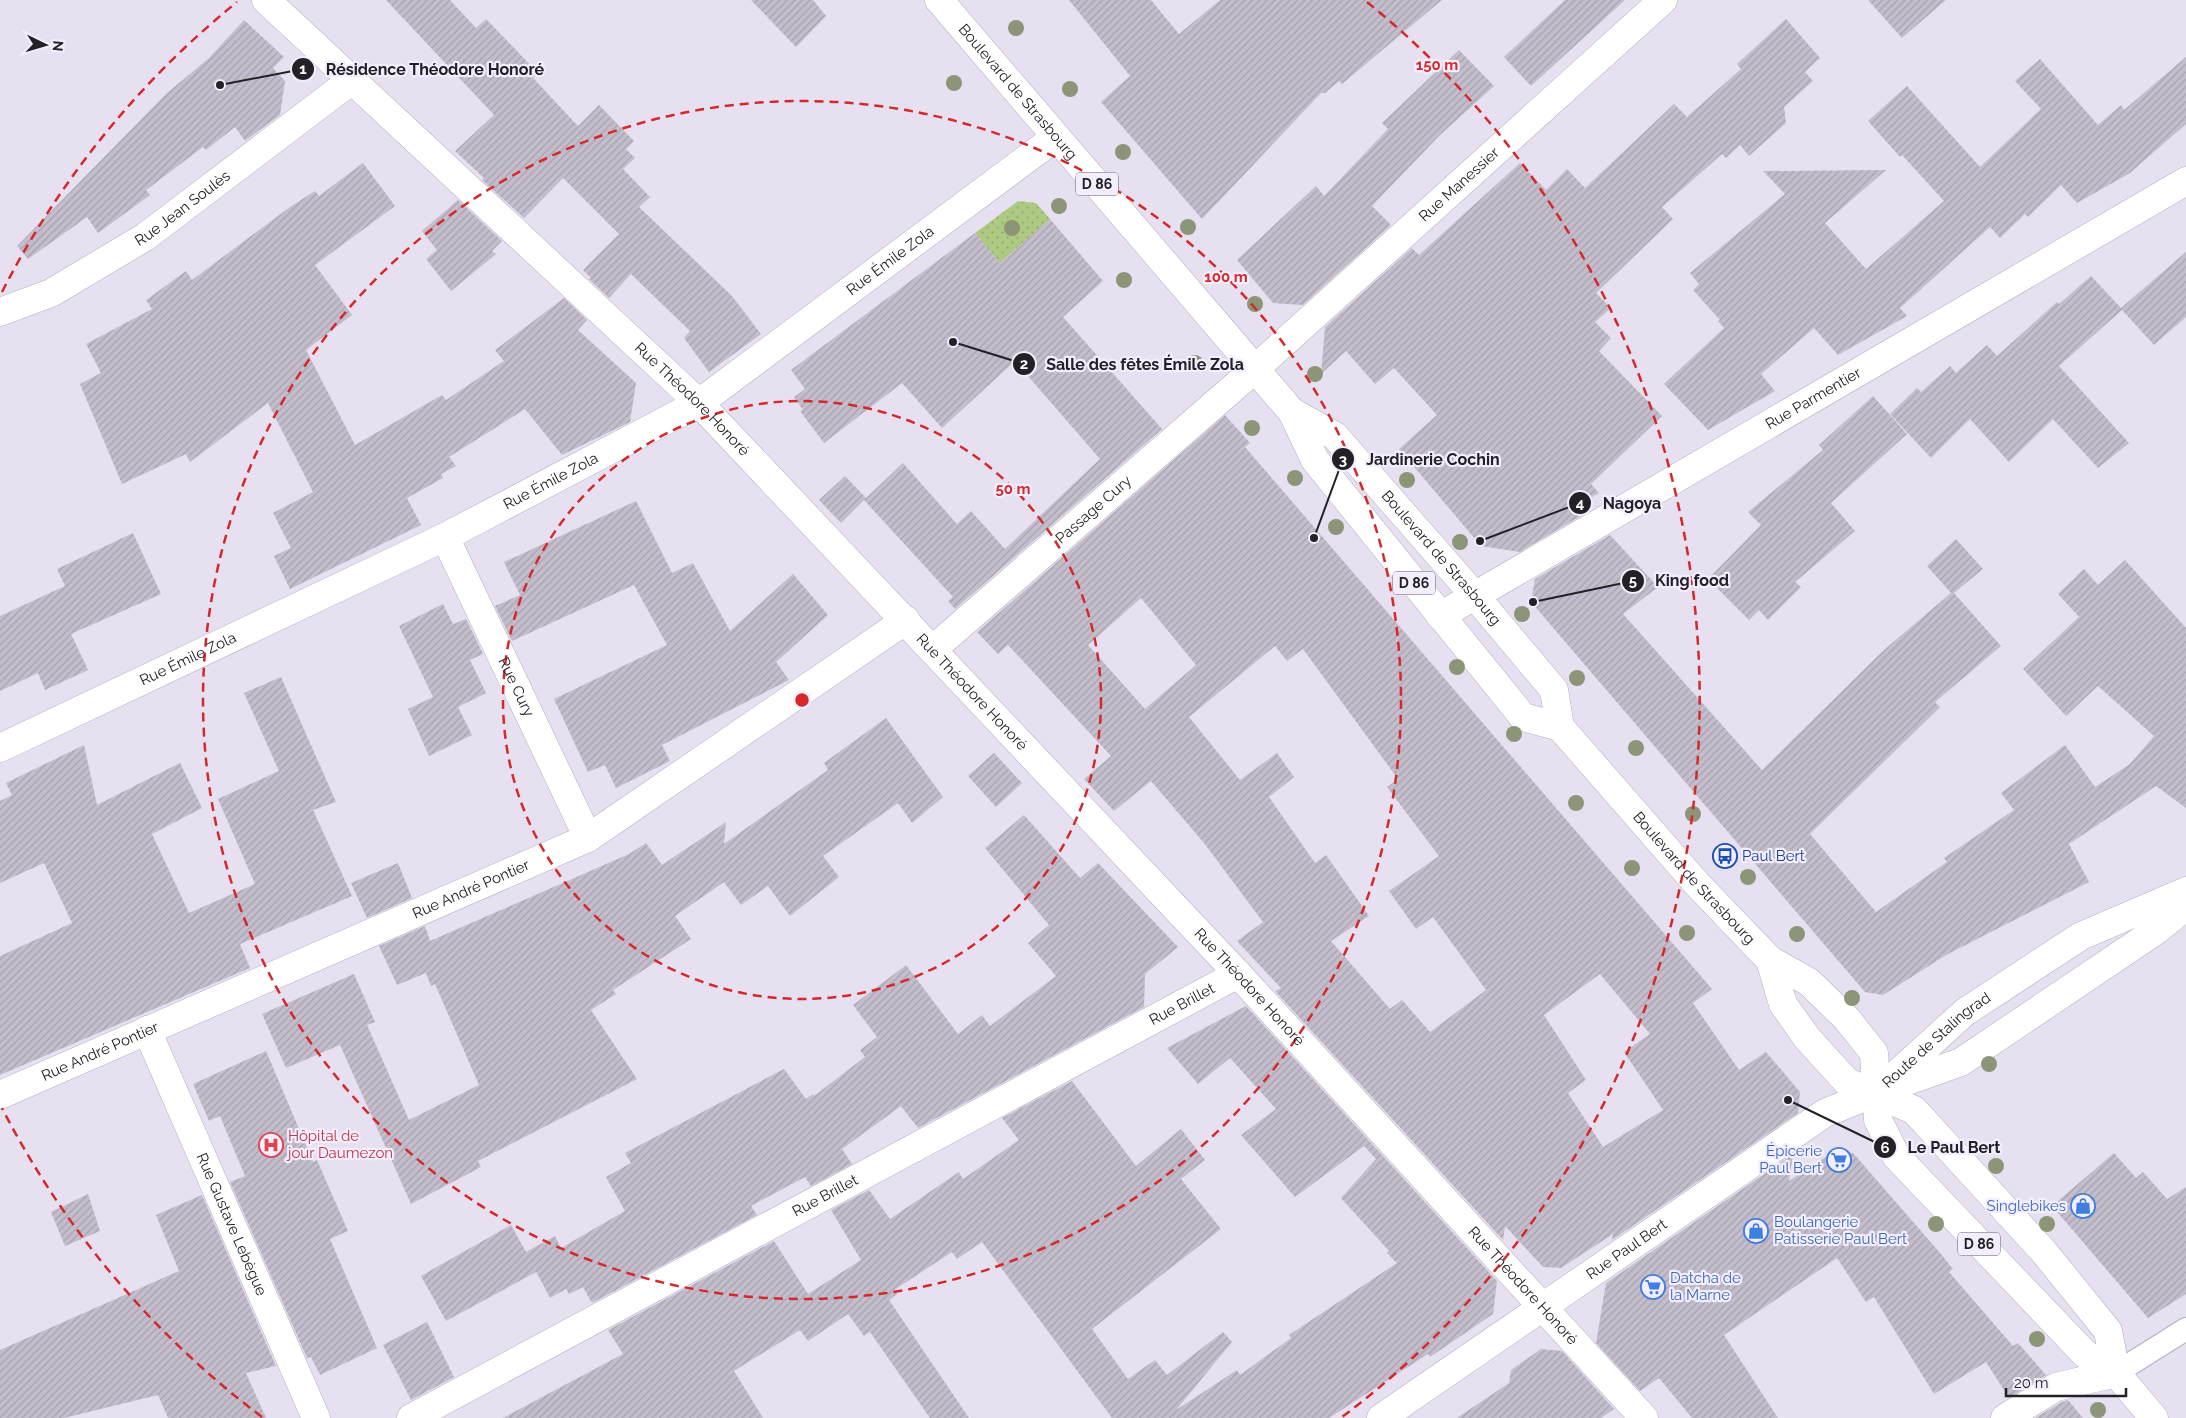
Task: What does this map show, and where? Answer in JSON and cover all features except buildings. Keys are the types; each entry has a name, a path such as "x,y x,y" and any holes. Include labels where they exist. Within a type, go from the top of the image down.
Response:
{"street":[{"name":"Rue Théodore Honoré","path":"266,0 699,403 906,620 932,650 1238,974 1644,1418"},
{"name":"Rue Manessier","path":"1255,369 1663,0"},
{"name":"Boulevard de Strasbourg","path":"942,1 1292,412 1315,460 1523,717 1560,727"},
{"name":"Rue Jean Soulès","path":"0,312 51,293 145,237 352,80"},
{"name":"Rue Émile Zola","path":"0,748 445,536 699,403 1056,136"},
{"name":"Rue Parmentier","path":"1440,616 2186,181"},
{"name":"Passage Cury","path":"932,650 1255,369"},
{"name":"Boulevard de Strasbourg","path":"1292,412 1335,436 1475,596 1554,690 1560,727 1698,885 1770,960 1809,982 1847,1019 1874,1053 1878,1120 1896,1156 2085,1354 2116,1372 2154,1418"},
{"name":"Rue Cury","path":"445,536 588,838"},
{"name":"Rue André Pontier","path":"0,1095 588,838 906,620"},
{"name":"Route de Stalingrad","path":"1876,1092 1965,1012 2081,936 2186,891"},
{"name":"Route de Stalingrad","path":"1876,1092 1961,1062 2157,930 2186,906"},
{"name":"Boulevard de Strasbourg","path":"1770,960 1783,1004 1807,1038 1847,1082 1876,1092 1914,1110 2044,1252 2108,1331 2116,1372"},
{"name":"Rue Brillet","path":"411,1418 1238,974"},
{"name":"Rue Gustave Lebègue","path":"147,1030 316,1418"},
{"name":"Rue Paul Bert","path":"1381,1418 1825,1113 1876,1092"},
{"path":"2005,1418 2056,1387 2116,1372"}],"lane":[{"path":"2116,1372 2186,1329"}],"green space":[{"path":"1018,201 1036,203 1050,219 1000,263 975,233"}],"place":[{"name":"Résidence Théodore Honoré","path":"220,85"},
{"name":"Salle des fêtes Émile Zola","path":"953,342"},
{"name":"Jardinerie Cochin","path":"1314,538"},
{"name":"Nagoya","path":"1480,541"},
{"name":"King food","path":"1533,602"},
{"name":"Paul Bert","path":"1725,856"},
{"name":"Le Paul Bert","path":"1788,1100"},
{"name":"Hôpital de jour Daumezon","path":"271,1145"},
{"name":"Épicerie Paul Bert","path":"1839,1160"},
{"name":"Singlebikes","path":"2083,1206"},
{"name":"Boulangerie Patisserie Paul Bert","path":"1756,1231"},
{"name":"Datcha de la Marne","path":"1653,1287"}]}
